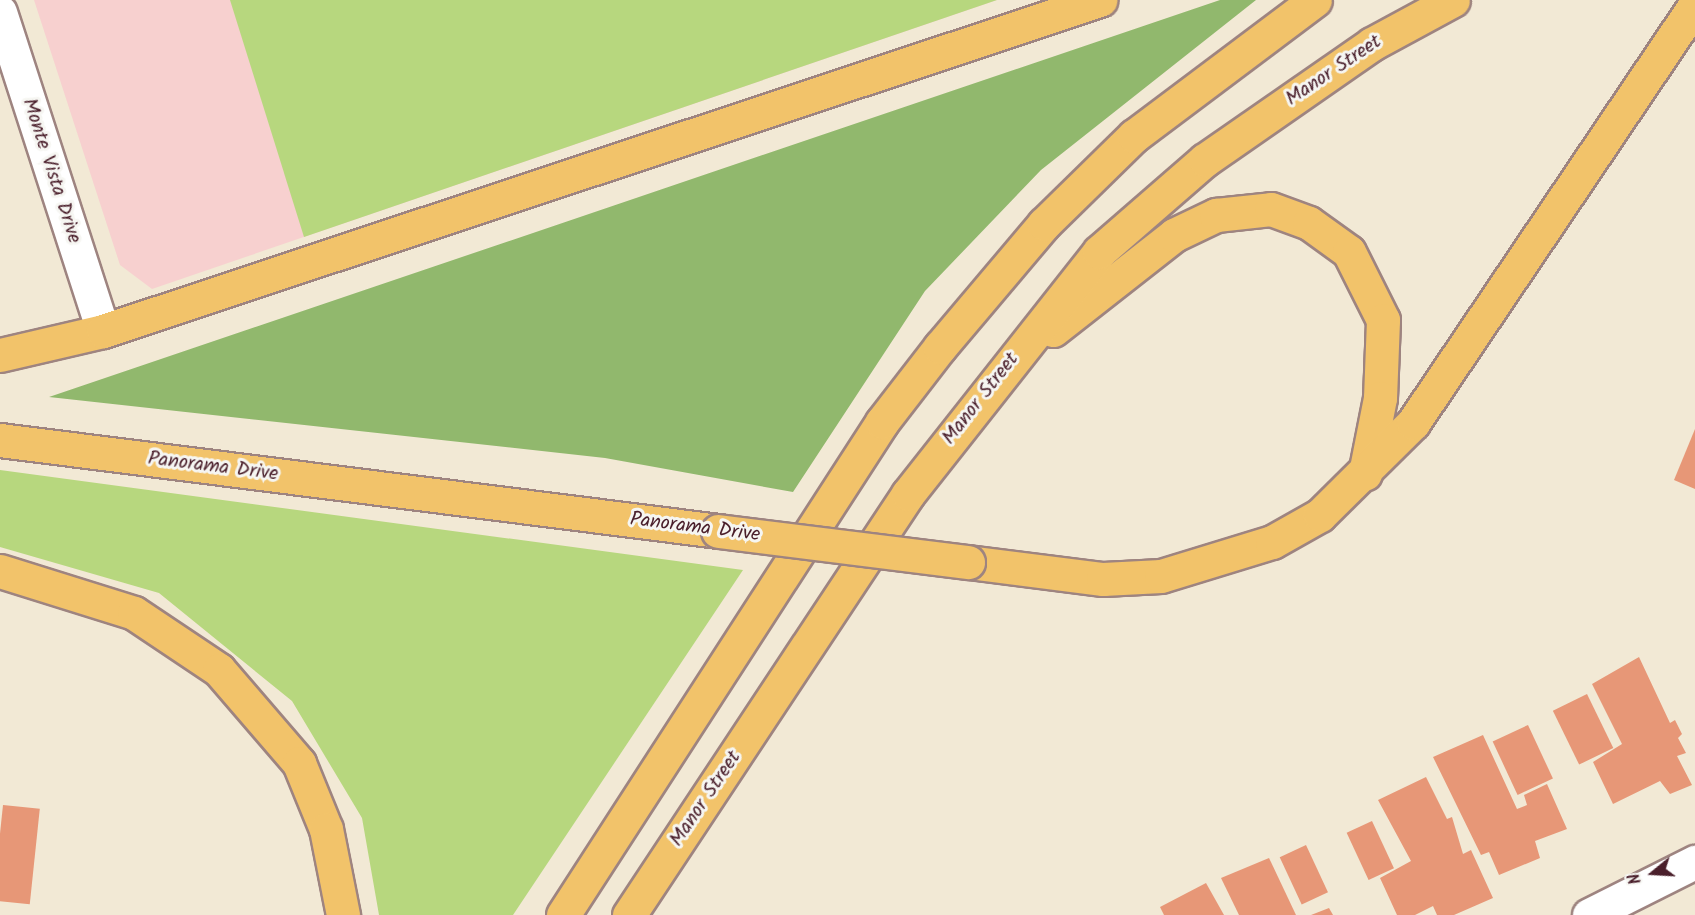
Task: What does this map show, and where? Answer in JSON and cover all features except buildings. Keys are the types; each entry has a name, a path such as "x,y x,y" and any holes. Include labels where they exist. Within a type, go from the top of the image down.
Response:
{"main road":[{"path":"0,355 103,331 1100,0"},
{"path":"563,915 882,422 940,347 1044,224 1134,136 1315,0"},
{"name":"Manor Street","path":"629,915 908,494 1099,252 1204,160 1372,44 1453,0"},
{"name":"Panorama Drive","path":"0,440 1103,579 1161,576 1272,542 1320,515 1365,476 1413,423 1695,5"},
{"path":"1003,371 1174,235 1216,215 1271,209 1309,223 1349,252 1383,320 1380,398 1365,476"},
{"path":"0,571 134,613 219,670 299,763 326,829 343,915"}],"street":[{"name":"Monte Vista Drive","path":"1,20 103,331"},
{"path":"1589,915 1695,862"}],"shaded area":[{"path":"34,0 997,0 152,289 120,265"}],"green space":[{"path":"230,0 997,0 304,237"},
{"path":"1220,0 1256,0 1041,170 925,291 793,492 605,458 49,397"},
{"path":"0,470 743,570 513,915 379,915 362,818 292,701 159,593 0,547"}]}
